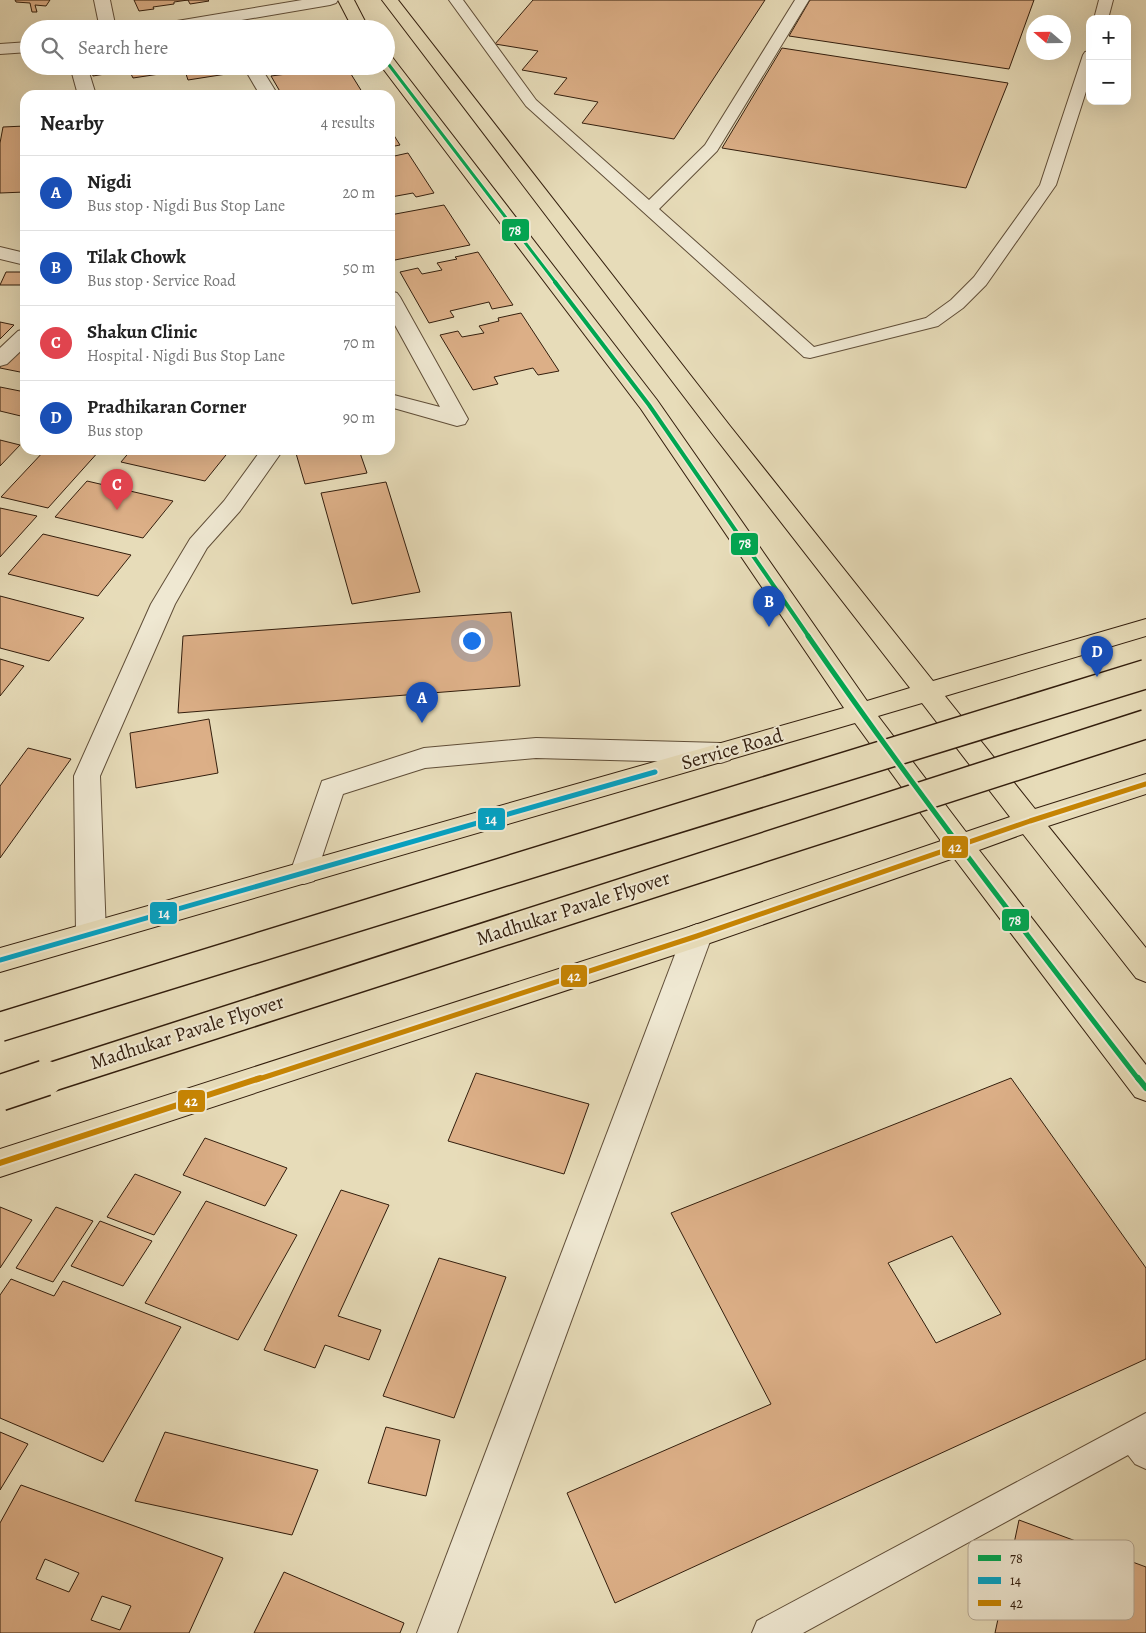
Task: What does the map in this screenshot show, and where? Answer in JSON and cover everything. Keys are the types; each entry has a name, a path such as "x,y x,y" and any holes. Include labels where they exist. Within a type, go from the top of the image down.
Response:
{"main road":[{"path":"346,0 356,20"},
{"path":"390,0 722,431 1146,970"},
{"path":"395,73 649,405 861,712 1023,930 1146,1088"},
{"name":"Service Road","path":"0,960 928,693 1146,627"},
{"path":"0,1027 1146,674"},
{"name":"Madhukar Pavale Flyover","path":"0,1093 1146,724"},
{"path":"0,1163 697,936 1030,821 1146,784"}],"street":[{"path":"102,0 106,20"},
{"path":"216,0 223,20"},
{"path":"242,20 330,0"},
{"path":"0,48 20,47"},
{"path":"81,75 85,90"},
{"path":"257,75 266,90"},
{"path":"0,253 20,258"},
{"path":"395,305 457,419 395,401"},
{"path":"0,360 20,340"},
{"path":"91,934 87,776 163,604 198,544 232,506 268,455"},
{"path":"304,872 332,788 424,758 536,748 721,753"},
{"path":"437,1633 697,936"}],"lane":[{"path":"456,0 531,103 810,353 932,322 957,304 980,281 1048,185 1088,60"},
{"path":"649,209 711,148 802,0"},
{"path":"1102,15 1106,0"},
{"path":"769,1633 1142,1439"}],"building":[{"path":"15,0 50,0 46,6 35,5 37,12 32,12 30,3 16,2"},
{"path":"134,0 188,0 139,11"},
{"path":"188,0 208,0 209,1 190,4"},
{"path":"533,0 765,0 674,139 582,123 598,102 554,94 567,78 522,70 538,51 495,44"},
{"path":"810,0 1034,0 1029,15 1026,15 1026,22 1009,69 789,36"},
{"path":"782,48 1008,83 966,188 722,148"},
{"path":"132,75 153,75 133,78"},
{"path":"186,75 220,75 188,80"},
{"path":"352,75 361,90 279,90 271,76"},
{"path":"20,126 20,192 0,193 0,143 3,127"},
{"path":"395,137 400,145 395,146"},
{"path":"408,153 434,193 416,197 413,193 395,196 395,156"},
{"path":"444,205 470,245 395,260 395,214"},
{"path":"478,252 513,305 492,309 489,302 450,311 454,317 429,323 400,272 418,268 422,274 442,270 437,263"},
{"path":"6,272 20,272 20,285 0,285"},
{"path":"521,313 559,371 538,375 533,368 494,377 498,384 473,390 440,335 458,331 462,337 484,333 479,326 499,321 498,318"},
{"path":"0,322 14,325 0,339"},
{"path":"20,345 20,372 0,368 0,365"},
{"path":"0,387 20,391 20,416 0,411"},
{"path":"0,440 20,445 0,466"},
{"path":"40,455 96,455 48,508 1,497"},
{"path":"127,455 226,455 205,481 121,462"},
{"path":"296,455 361,455 367,473 305,484"},
{"path":"87,481 173,501 143,538 55,517"},
{"path":"386,482 420,592 352,604 321,493"},
{"path":"0,508 37,516 0,557"},
{"path":"43,534 131,555 98,596 8,574"},
{"path":"0,596 84,618 49,661 0,648"},
{"path":"511,612 520,686 178,713 183,636"},
{"path":"0,659 24,666 0,696"},
{"path":"209,719 218,773 136,788 130,733"},
{"path":"28,748 71,759 0,858 0,786"},
{"path":"476,1073 589,1104 564,1174 448,1141"},
{"path":"1011,1078 1146,1268 1146,1359 615,1603 567,1493 771,1404 671,1213","holes":["952,1236 1001,1314 936,1343 888,1263"]},
{"path":"205,1138 287,1168 265,1206 183,1175"},
{"path":"135,1174 181,1192 154,1235 107,1217"},
{"path":"341,1190 389,1205 338,1316 381,1330 369,1360 325,1345 315,1368 264,1350"},
{"path":"206,1201 297,1235 238,1340 145,1303"},
{"path":"0,1207 32,1220 0,1268"},
{"path":"56,1207 93,1221 53,1282 16,1268"},
{"path":"100,1221 152,1241 123,1286 71,1266"},
{"path":"439,1258 506,1277 454,1418 383,1396"},
{"path":"11,1279 54,1296 63,1281 181,1327 103,1462 0,1418 0,1295"},
{"path":"386,1427 440,1440 426,1496 368,1483"},
{"path":"0,1432 28,1444 0,1490"},
{"path":"165,1432 318,1470 292,1535 135,1501"},
{"path":"21,1485 223,1558 189,1633 0,1633 0,1523","holes":["45,1559 79,1573 69,1592 36,1579","102,1596 131,1606 120,1630 91,1620"]},
{"path":"1019,1520 1073,1540 1015,1540"},
{"path":"1134,1563 1146,1567 1146,1633 995,1633 998,1620 1134,1620"},
{"path":"284,1572 404,1623 400,1633 254,1633"}],"transit line":[{"name":"78","path":"395,73 649,405 861,712 1023,930 1146,1088"},
{"name":"14","path":"0,960 655,772"},
{"name":"42","path":"0,1163 697,936 1030,821 1146,784"}],"place":[{"name":"Shakun Clinic","path":"117,510"},
{"name":"Tilak Chowk","path":"769,627"},
{"name":"Pradhikaran Corner","path":"1097,677"},
{"name":"Nigdi","path":"422,723"}]}
